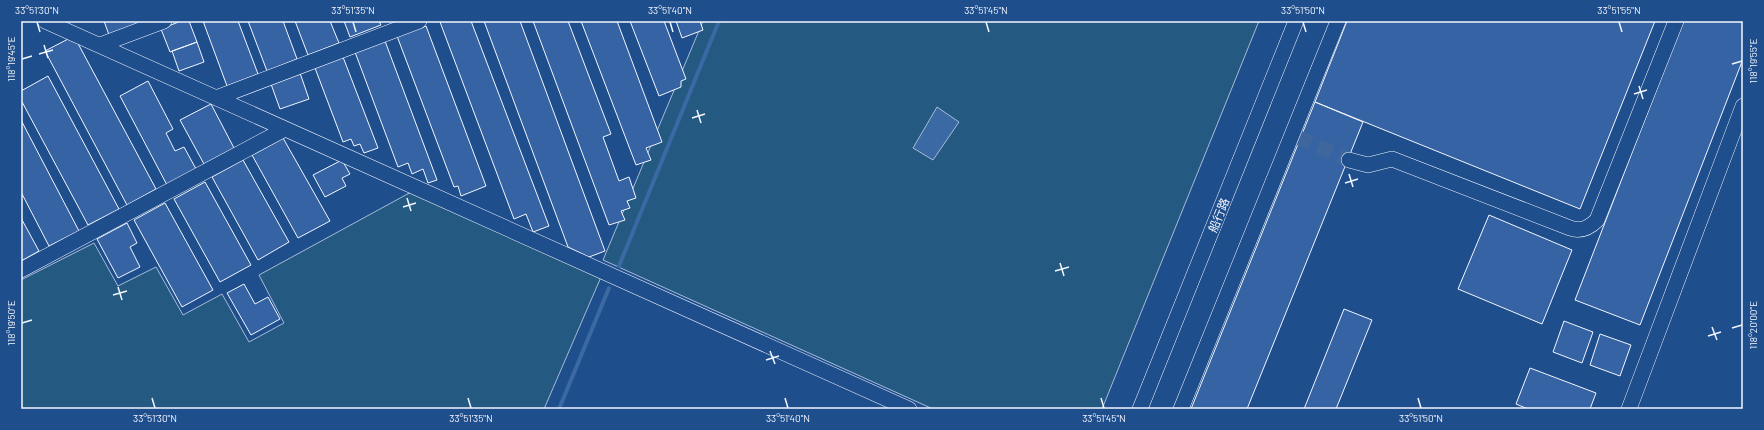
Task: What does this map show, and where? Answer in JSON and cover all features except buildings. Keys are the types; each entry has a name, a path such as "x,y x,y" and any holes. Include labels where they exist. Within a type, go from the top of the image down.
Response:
{"street":[{"path":"45,21 909,409"},
{"path":"100,46 164,21"},
{"path":"216,98 419,21"},
{"name":"船行路","path":"1140,409 1296,21"},
{"path":"1181,409 1295,136 1338,21"},
{"path":"1349,160 1368,166 1392,159 1570,228 1577,230 1585,229 1597,220 1676,21"},
{"path":"1629,409 1743,106"},
{"path":"21,270 285,129"}],"shaded area":[{"path":"703,21 1259,21 1102,409 933,409 603,260"},
{"path":"937,107 959,122 933,160 913,148"},
{"path":"413,191 601,277 544,409 21,409 21,280 94,243 118,286 156,267 183,315 222,294 249,342 284,323 259,275"}],"waterway":[{"path":"619,266 719,21"},
{"path":"559,409 609,288"}],"tunnel":[{"path":"1297,137 1349,160"}]}
